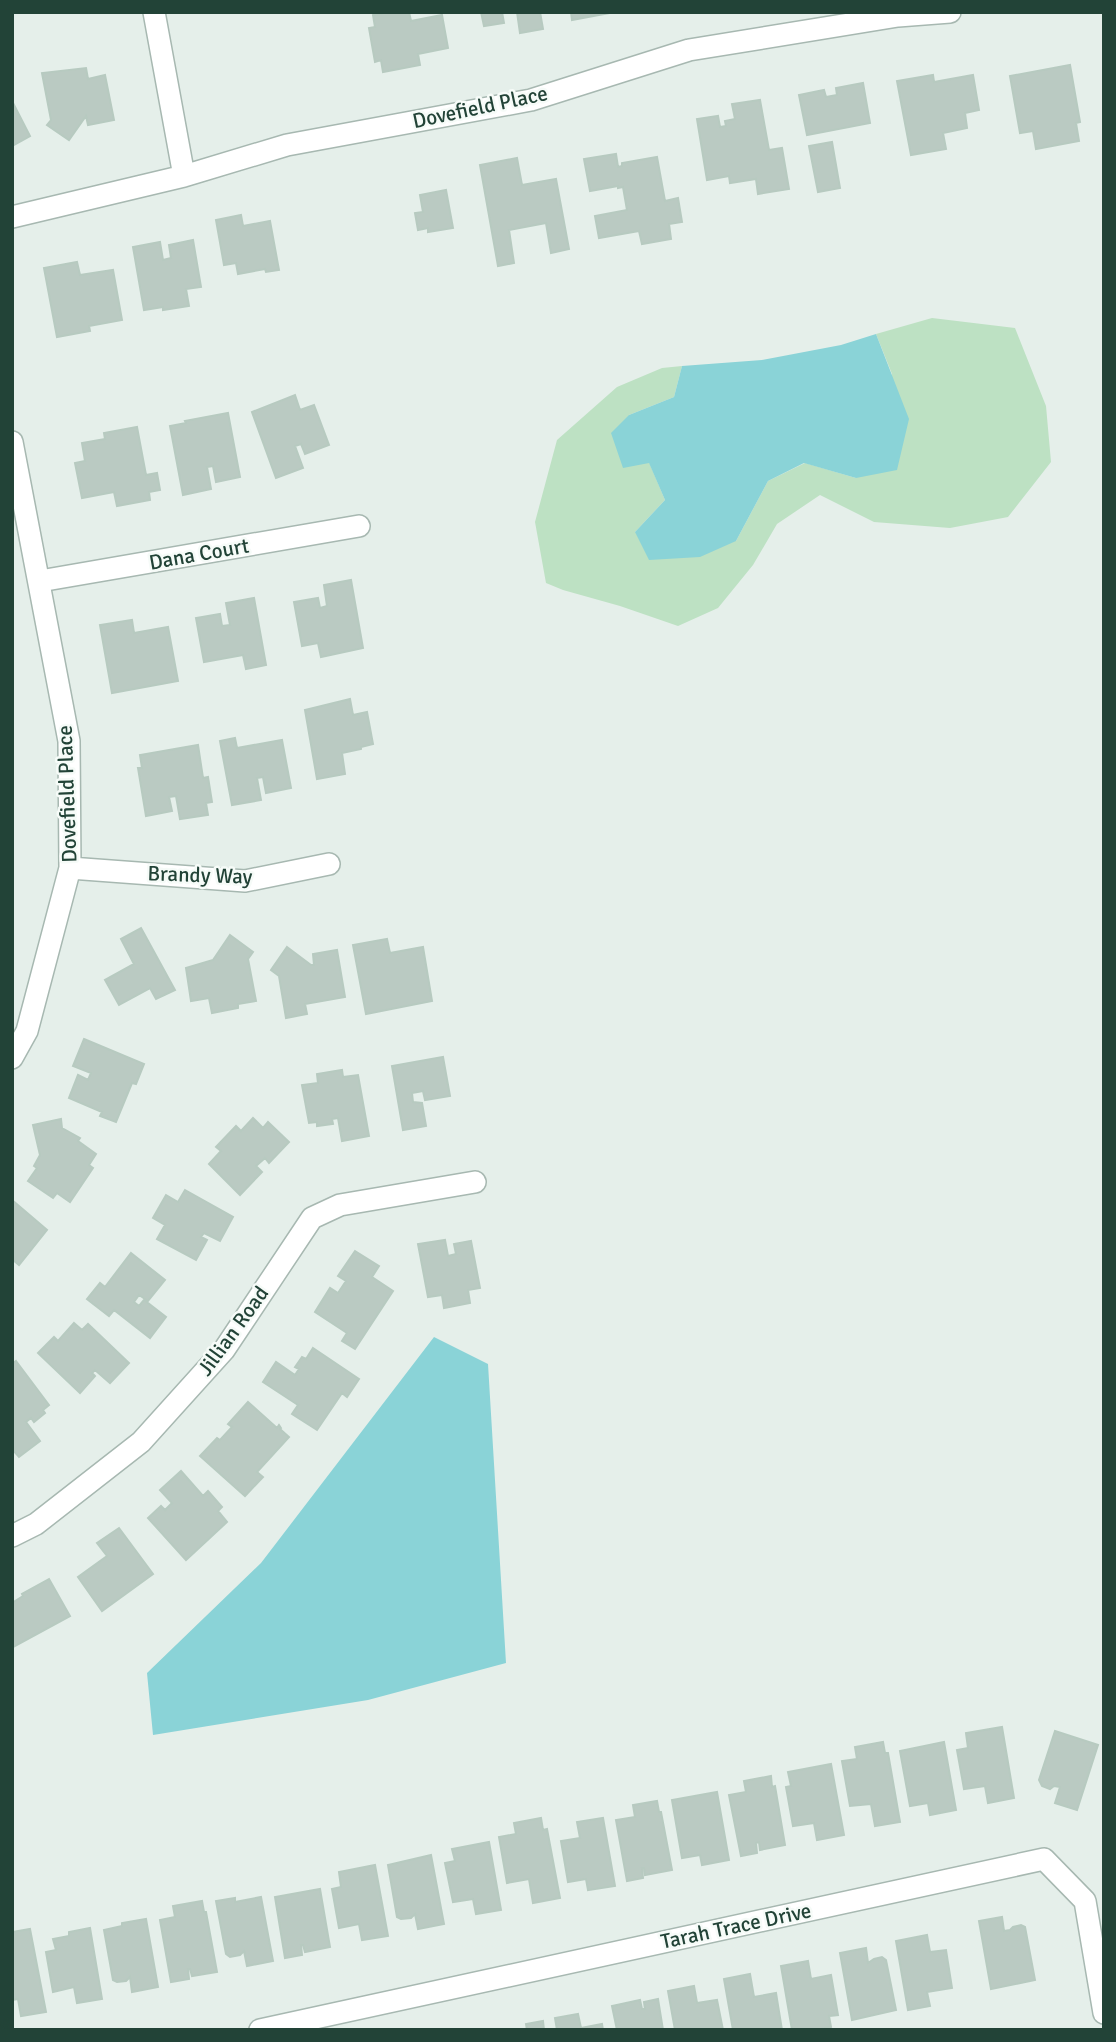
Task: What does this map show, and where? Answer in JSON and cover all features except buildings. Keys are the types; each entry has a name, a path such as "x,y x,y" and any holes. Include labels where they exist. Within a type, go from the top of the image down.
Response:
{"street":[{"path":"154,12 184,176"},
{"name":"Dovefield Place","path":"12,217 184,176 287,145 531,100 689,50 898,16 950,12"},
{"name":"Dovefield Place","path":"12,442 69,741 70,868 12,1058"},
{"name":"Dana Court","path":"40,581 359,526"},
{"name":"Brandy Way","path":"70,868 246,881 329,864"},
{"name":"Jillian Road","path":"12,1536 36,1524 141,1442 224,1350 312,1218 340,1205 475,1182"},
{"name":"Tarah Trace Drive","path":"260,2030 1044,1860 1085,1901 1104,2012"}],"green space":[{"path":"932,318 1015,328 1046,406 1051,462 1008,517 950,528 874,522 820,495 777,524 753,565 718,608 678,626 546,583 535,522 557,440 617,387 662,368 682,366 674,397 629,415 665,500 635,532 736,541 768,481 805,463 856,478 892,374 876,334"}],"water":[{"path":"876,334 909,419 897,470 856,478 804,463 768,481 736,541 700,557 649,560 635,532 665,500 649,463 623,468 611,433 629,415 674,397 682,366 762,360 841,345"},
{"path":"434,1337 488,1364 506,1663 368,1700 153,1735 147,1673 261,1563"}]}
